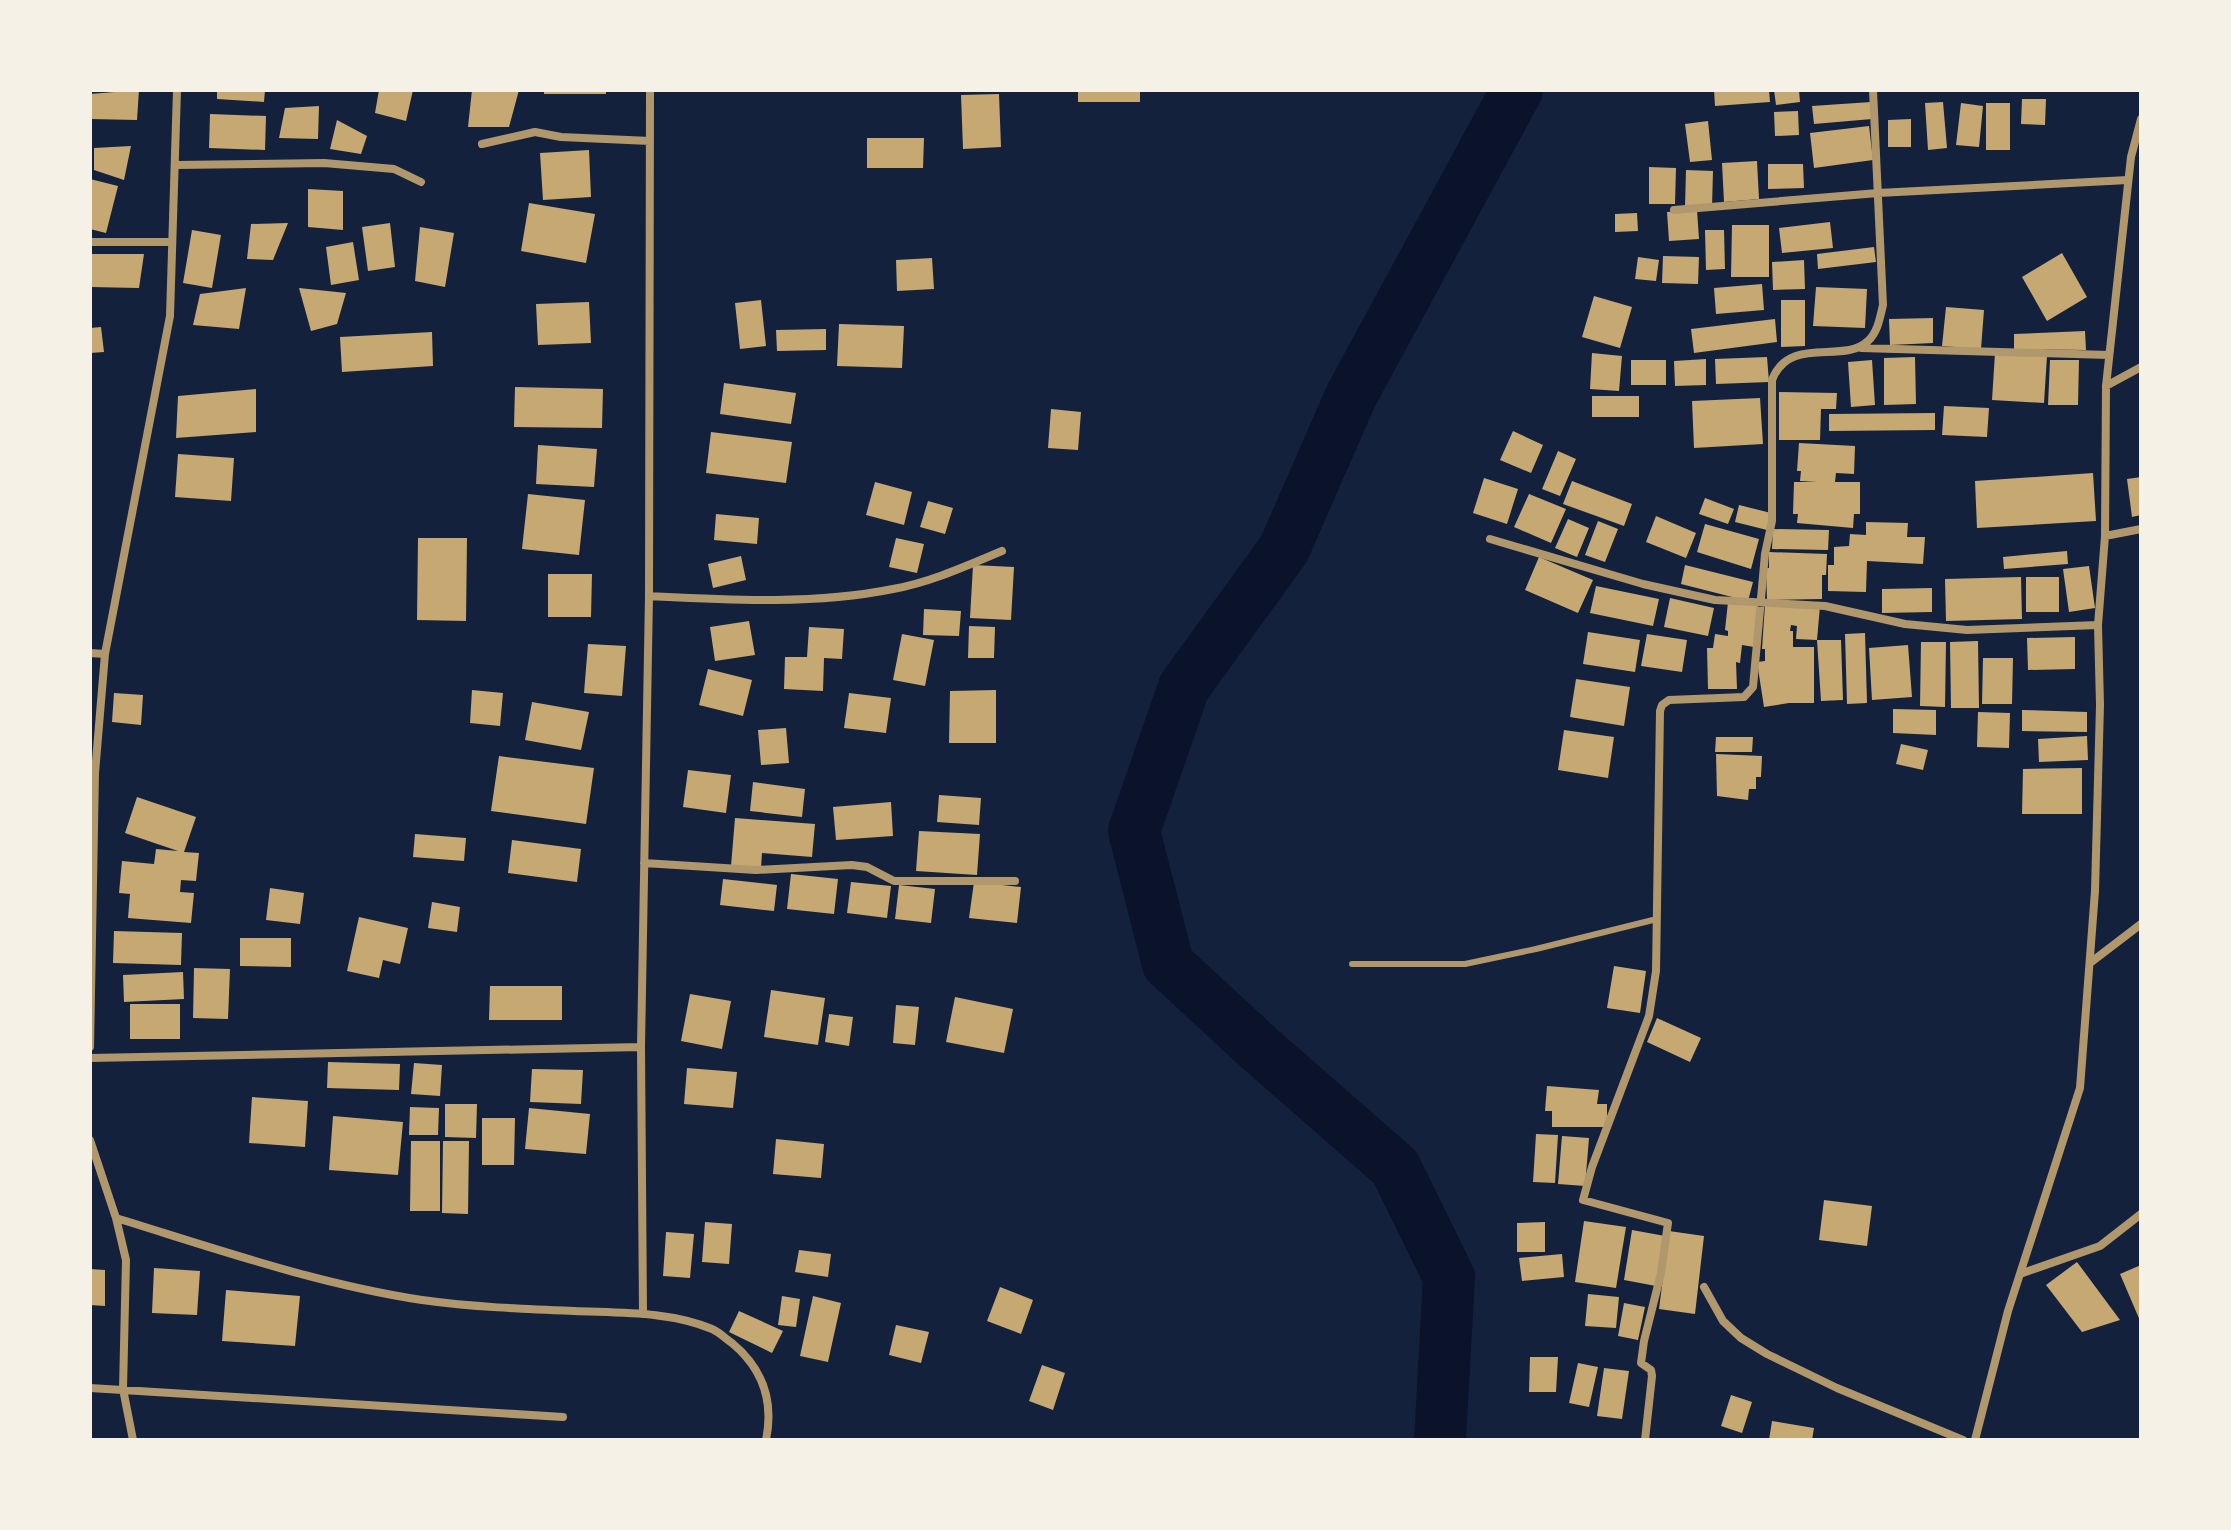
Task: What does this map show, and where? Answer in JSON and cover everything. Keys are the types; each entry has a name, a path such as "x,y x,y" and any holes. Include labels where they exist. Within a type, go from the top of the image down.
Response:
{"street":[{"path":"90,1047 95,773 105,654 170,316 177,90"},
{"path":"643,1314 641,1047 649,596 650,90"},
{"path":"1645,1440 1652,1376 1651,1370 1641,1363 1661,1273 1668,1223 1583,1200 1592,1167 1649,1016 1655,990 1661,708 1669,700 1744,697 1750,693 1756,674 1765,554 1772,521 1772,380 1776,369 1787,359 1867,343 1883,305 1873,90"},
{"path":"1975,1440 2008,1311 2080,1088 2095,891 2098,625 2105,536 2106,386 2131,157 2141,119"},
{"path":"482,144 535,132 561,137 650,141"},
{"path":"175,165 324,163 394,169 421,182"},
{"path":"1674,210 1878,193 2128,180"},
{"path":"90,242 172,242"},
{"path":"1856,347 2109,355"},
{"path":"2106,386 2141,367"},
{"path":"2105,536 2141,529"},
{"path":"1490,539 1643,584 1715,600 1825,606 1905,624 1967,630 2098,625"},
{"path":"649,596 827,598 892,590 947,575 1002,551"},
{"path":"90,653 105,654"},
{"path":"644,863 756,870 852,865 867,867 894,881 1015,881"},
{"path":"2090,963 2141,924"},
{"path":"90,1058 641,1047"},
{"path":"90,1140 116,1218 126,1260 123,1389 133,1440"},
{"path":"2020,1274 2100,1246 2141,1214"},
{"path":"116,1218 316,1279 422,1300 538,1310 643,1314 691,1322 715,1330 742,1351 765,1386 769,1404 766,1440"},
{"path":"1704,1287 1723,1321 1741,1338 1767,1354 1837,1388 1963,1440"},
{"path":"90,1388 563,1417"}],"lane":[{"path":"1352,964 1465,964 1657,919"}],"building":[{"path":"139,90 137,120 90,119 90,94"},
{"path":"217,90 265,90 264,102 217,99"},
{"path":"379,90 413,90 406,121 375,113"},
{"path":"472,90 519,90 509,127 468,127"},
{"path":"544,90 606,90 606,94 544,94"},
{"path":"1078,90 1140,90 1140,102 1078,102"},
{"path":"1714,90 1769,90 1770,102 1715,106"},
{"path":"1774,90 1799,90 1800,102 1776,105"},
{"path":"999,94 1001,147 963,149 961,95"},
{"path":"2022,99 2046,99 2045,125 2021,124"},
{"path":"1871,102 1872,119 1814,124 1812,106"},
{"path":"1943,102 1947,148 1928,150 1925,103"},
{"path":"1961,103 1983,106 1979,147 1956,145"},
{"path":"1986,103 2010,103 2010,150 1986,150"},
{"path":"319,106 318,139 279,138 285,108"},
{"path":"1798,111 1799,135 1775,136 1774,112"},
{"path":"210,114 266,116 265,150 209,148"},
{"path":"1911,119 1911,147 1888,147 1888,120"},
{"path":"337,120 367,136 361,154 330,149"},
{"path":"1708,121 1712,160 1690,162 1685,124"},
{"path":"1869,126 1873,160 1814,168 1810,133"},
{"path":"867,138 924,138 923,168 867,168"},
{"path":"131,146 124,180 94,170 94,148"},
{"path":"589,150 591,197 543,200 540,153"},
{"path":"1757,161 1759,199 1724,202 1722,163"},
{"path":"1768,164 1803,164 1804,188 1768,189"},
{"path":"1649,167 1676,168 1675,204 1649,204"},
{"path":"1686,170 1713,171 1712,207 1685,207"},
{"path":"90,179 118,186 106,233 90,229"},
{"path":"308,189 343,191 343,230 308,227"},
{"path":"529,203 595,214 586,263 521,251"},
{"path":"1697,210 1699,239 1669,241 1667,212"},
{"path":"1637,213 1638,231 1615,232 1615,214"},
{"path":"1830,222 1833,248 1782,253 1779,228"},
{"path":"288,223 273,260 247,259 251,224"},
{"path":"390,223 395,267 368,271 362,227"},
{"path":"1732,225 1769,225 1769,277 1731,277"},
{"path":"420,227 454,233 445,287 415,281"},
{"path":"192,230 221,235 212,288 183,283"},
{"path":"1705,230 1724,230 1725,269 1706,270"},
{"path":"353,242 359,280 331,285 326,247"},
{"path":"1874,247 1876,262 1818,269 1817,254"},
{"path":"2062,253 2087,297 2047,321 2022,277"},
{"path":"90,254 144,254 139,288 90,287"},
{"path":"1663,256 1699,257 1698,284 1662,283"},
{"path":"1638,257 1659,260 1656,281 1635,279"},
{"path":"932,258 934,289 897,291 896,260"},
{"path":"1804,260 1805,289 1773,290 1772,262"},
{"path":"1762,284 1764,310 1716,314 1714,288"},
{"path":"1816,287 1867,289 1865,328 1813,326"},
{"path":"246,288 239,329 193,325 200,294"},
{"path":"299,288 346,293 337,324 311,331"},
{"path":"1594,296 1632,307 1620,348 1582,337"},
{"path":"761,300 766,346 740,349 735,303"},
{"path":"1781,300 1805,300 1805,346 1781,347"},
{"path":"589,302 591,343 538,345 536,304"},
{"path":"1946,307 1984,310 1981,349 1942,346"},
{"path":"1933,318 1933,343 1890,345 1889,319"},
{"path":"1775,319 1777,342 1694,353 1691,329"},
{"path":"839,324 904,326 902,368 837,366"},
{"path":"101,327 104,352 90,353 90,328"},
{"path":"826,329 826,350 777,351 776,330"},
{"path":"2085,331 2086,350 2014,349 2014,334"},
{"path":"432,332 433,366 342,372 340,337"},
{"path":"1592,353 1622,356 1619,391 1590,389"},
{"path":"1995,353 2047,356 2044,403 1992,400"},
{"path":"1767,357 1769,382 1716,384 1715,359"},
{"path":"1915,357 1916,404 1884,405 1884,358"},
{"path":"1706,359 1706,385 1675,386 1674,361"},
{"path":"1631,360 1666,360 1666,385 1631,385"},
{"path":"1872,360 1875,405 1851,407 1848,362"},
{"path":"2050,360 2079,360 2078,405 2048,405"},
{"path":"724,383 796,393 791,424 720,414"},
{"path":"515,387 603,389 602,428 514,427"},
{"path":"256,389 256,432 176,438 178,396"},
{"path":"1779,392 1837,393 1836,409 1821,409 1820,440 1779,440"},
{"path":"1592,396 1639,396 1639,417 1592,417"},
{"path":"1760,398 1763,444 1694,448 1692,401"},
{"path":"1944,406 1989,408 1987,437 1942,435"},
{"path":"1051,409 1081,412 1078,450 1048,448"},
{"path":"1935,413 1935,430 1829,431 1829,414"},
{"path":"1513,431 1543,445 1531,473 1500,460"},
{"path":"711,432 792,442 786,483 706,473"},
{"path":"1799,443 1855,446 1854,474 1836,473 1835,482 1860,482 1860,514 1854,514 1853,528 1797,523 1798,514 1793,514 1794,482 1817,482 1800,481 1801,471 1797,471"},
{"path":"538,445 597,449 594,487 536,484"},
{"path":"1558,451 1576,459 1560,496 1542,489"},
{"path":"178,454 234,458 231,501 175,497"},
{"path":"2093,473 2096,521 1977,528 1975,481"},
{"path":"2141,477 2141,515 2132,517 2127,479"},
{"path":"1484,478 1518,489 1507,524 1473,513"},
{"path":"1572,481 1632,504 1624,526 1563,504"},
{"path":"875,482 912,492 904,525 866,515"},
{"path":"528,494 585,500 579,555 522,549"},
{"path":"1529,494 1566,509 1551,543 1514,527"},
{"path":"1705,498 1734,509 1728,524 1699,514"},
{"path":"928,501 953,508 945,534 920,527"},
{"path":"1739,505 1771,513 1767,530 1735,522"},
{"path":"716,514 759,518 757,544 714,540"},
{"path":"1656,516 1696,533 1686,558 1646,542"},
{"path":"1568,519 1589,528 1577,557 1555,548"},
{"path":"1598,521 1618,529 1605,562 1585,555"},
{"path":"1866,522 1908,523 1907,537 1925,537 1923,564 1867,561 1866,592 1828,591 1828,565 1834,565 1834,547 1849,546 1850,534 1866,535"},
{"path":"1705,524 1759,539 1751,569 1697,552"},
{"path":"1773,529 1829,530 1828,550 1772,549"},
{"path":"418,538 467,538 466,621 417,620"},
{"path":"896,538 924,544 917,573 889,567"},
{"path":"2067,551 2068,564 2004,569 2003,557"},
{"path":"1769,552 1827,554 1826,575 1822,575 1822,599 1767,600"},
{"path":"741,556 746,580 713,588 708,564"},
{"path":"1539,557 1593,580 1578,613 1525,590"},
{"path":"973,565 1014,567 1011,620 970,618"},
{"path":"1685,565 1753,582 1748,601 1681,584"},
{"path":"2089,566 2095,608 2069,612 2063,569"},
{"path":"548,574 592,574 591,617 548,617"},
{"path":"2021,577 2022,619 1946,621 1945,579"},
{"path":"2026,577 2059,577 2059,612 2026,612"},
{"path":"1596,586 1659,599 1653,626 1590,613"},
{"path":"1932,588 1932,612 1882,613 1882,589"},
{"path":"1670,598 1714,608 1708,636 1664,627"},
{"path":"1728,602 1758,605 1754,647 1742,645 1740,663 1736,662 1737,689 1708,689 1707,648 1713,648 1715,634 1728,636 1725,630"},
{"path":"1765,604 1820,606 1817,640 1796,639 1797,626 1791,625 1790,631 1793,631 1793,647 1814,647 1814,703 1764,707 1757,662 1765,661 1765,649 1762,649"},
{"path":"924,609 961,611 959,636 923,635"},
{"path":"749,621 755,655 715,661 710,627"},
{"path":"969,626 995,627 994,658 968,658"},
{"path":"809,627 844,629 842,659 824,658 823,691 784,689 785,657 807,657"},
{"path":"1588,632 1640,640 1635,672 1583,664"},
{"path":"1865,633 1867,703 1847,704 1845,634"},
{"path":"902,634 934,640 925,686 893,680"},
{"path":"1647,634 1687,640 1682,672 1641,666"},
{"path":"2075,637 2075,669 2028,670 2027,638"},
{"path":"1817,640 1841,640 1843,700 1821,701"},
{"path":"1978,641 1979,708 1951,708 1950,642"},
{"path":"1921,642 1946,642 1945,707 1920,706"},
{"path":"588,644 626,646 622,696 584,693"},
{"path":"1908,645 1912,697 1872,700 1869,648"},
{"path":"1983,658 2013,658 2012,704 1982,704"},
{"path":"708,669 752,680 743,716 699,705"},
{"path":"1576,679 1630,687 1624,726 1570,717"},
{"path":"472,690 503,693 500,726 470,723"},
{"path":"996,690 996,743 949,743 950,691"},
{"path":"114,693 143,695 141,725 112,722"},
{"path":"849,693 891,698 886,733 844,728"},
{"path":"532,702 589,712 581,750 525,740"},
{"path":"1893,709 1936,710 1936,735 1893,733"},
{"path":"2022,710 2087,712 2087,732 2022,731"},
{"path":"1978,712 2010,713 2009,748 1977,747"},
{"path":"786,728 789,763 761,765 758,730"},
{"path":"1564,730 1614,737 1608,778 1558,770"},
{"path":"2087,736 2088,760 2039,762 2038,739"},
{"path":"1716,737 1753,737 1752,752 1715,752"},
{"path":"1901,744 1928,750 1923,770 1896,764"},
{"path":"1716,754 1762,756 1761,777 1756,777 1756,789 1749,789 1748,800 1717,796"},
{"path":"499,756 594,768 586,824 491,811"},
{"path":"2082,768 2082,814 2022,814 2023,769"},
{"path":"688,770 731,775 726,813 683,807"},
{"path":"753,782 805,789 802,817 750,811"},
{"path":"939,795 981,798 979,825 937,822"},
{"path":"137,797 196,817 184,852 199,853 196,881 181,880 180,892 194,893 191,923 128,918 130,894 119,893 122,861 154,864 156,849 178,851 125,833"},
{"path":"891,802 893,836 836,840 833,807"},
{"path":"735,818 815,824 812,857 762,853 761,868 731,866"},
{"path":"919,831 980,834 977,875 916,871"},
{"path":"415,834 466,838 464,861 413,857"},
{"path":"512,840 581,849 577,882 508,873"},
{"path":"791,874 838,879 834,914 787,909"},
{"path":"723,879 777,885 774,911 720,905"},
{"path":"851,882 891,886 887,918 847,913"},
{"path":"974,882 1021,887 1017,923 969,918"},
{"path":"899,885 935,889 931,923 895,919"},
{"path":"270,888 304,893 300,924 266,920"},
{"path":"432,902 460,907 457,932 428,928"},
{"path":"359,917 408,928 400,964 383,960 379,978 347,971"},
{"path":"114,931 182,933 181,965 113,963"},
{"path":"240,938 291,938 291,967 240,966"},
{"path":"1614,966 1646,971 1640,1013 1607,1008"},
{"path":"194,968 230,969 228,1019 193,1018"},
{"path":"183,972 184,999 124,1002 123,975"},
{"path":"490,986 562,986 562,1020 489,1020"},
{"path":"771,990 825,998 818,1045 764,1037"},
{"path":"690,994 731,1001 722,1049 681,1041"},
{"path":"955,997 1013,1009 1004,1053 946,1042"},
{"path":"130,1004 180,1004 180,1039 130,1039"},
{"path":"896,1005 919,1007 915,1045 893,1043"},
{"path":"829,1014 853,1017 849,1046 825,1042"},
{"path":"1657,1018 1701,1038 1690,1062 1647,1042"},
{"path":"328,1062 400,1064 399,1090 327,1088"},
{"path":"414,1063 442,1065 440,1096 411,1094"},
{"path":"687,1068 737,1072 733,1108 684,1104"},
{"path":"532,1069 583,1070 581,1104 530,1102"},
{"path":"1547,1086 1599,1090 1597,1104 1607,1104 1607,1127 1552,1127 1552,1111 1545,1111"},
{"path":"252,1097 308,1101 305,1147 249,1143"},
{"path":"445,1104 477,1104 476,1138 445,1137"},
{"path":"410,1107 439,1108 438,1135 409,1135"},
{"path":"529,1108 590,1114 586,1154 525,1149"},
{"path":"333,1116 403,1122 398,1175 329,1170"},
{"path":"482,1118 515,1118 514,1165 482,1165"},
{"path":"1536,1134 1558,1135 1555,1183 1533,1182"},
{"path":"1562,1136 1589,1138 1585,1186 1558,1184"},
{"path":"776,1139 824,1144 821,1178 773,1174"},
{"path":"411,1141 440,1141 440,1211 410,1211"},
{"path":"443,1141 469,1141 468,1214 442,1213"},
{"path":"1824,1200 1872,1206 1867,1246 1819,1240"},
{"path":"1584,1221 1626,1227 1616,1288 1575,1282"},
{"path":"705,1222 732,1224 729,1264 702,1262"},
{"path":"1545,1222 1545,1252 1517,1252 1517,1223"},
{"path":"1632,1230 1665,1236 1656,1286 1624,1280"},
{"path":"1669,1231 1704,1236 1695,1314 1659,1309"},
{"path":"666,1232 694,1234 690,1278 663,1276"},
{"path":"799,1250 831,1254 828,1277 795,1272"},
{"path":"1562,1254 1564,1277 1522,1281 1519,1258"},
{"path":"2077,1262 2120,1320 2082,1332 2046,1285"},
{"path":"2141,1265 2141,1323 2120,1274"},
{"path":"154,1268 200,1271 197,1315 152,1313"},
{"path":"90,1269 105,1270 105,1306 90,1305"},
{"path":"1000,1287 1033,1300 1021,1334 987,1321"},
{"path":"226,1290 300,1296 295,1346 222,1341"},
{"path":"1588,1294 1619,1297 1616,1328 1585,1326"},
{"path":"782,1296 800,1299 796,1327 778,1325"},
{"path":"813,1296 841,1303 828,1362 800,1356"},
{"path":"1624,1303 1645,1307 1638,1340 1618,1336"},
{"path":"739,1311 783,1331 772,1353 729,1332"},
{"path":"896,1325 929,1332 921,1363 889,1355"},
{"path":"1530,1357 1558,1357 1556,1392 1529,1392"},
{"path":"1578,1363 1598,1367 1589,1407 1569,1403"},
{"path":"1042,1365 1065,1373 1053,1410 1029,1401"},
{"path":"1604,1368 1629,1371 1622,1419 1597,1416"},
{"path":"1731,1395 1752,1402 1742,1433 1721,1426"},
{"path":"1772,1421 1814,1428 1812,1440 1769,1440"}],"waterway":[{"path":"1440,1440 1449,1277 1395,1167 1168,964 1134,831 1184,687 1284,549 1351,396 1517,90"}]}
